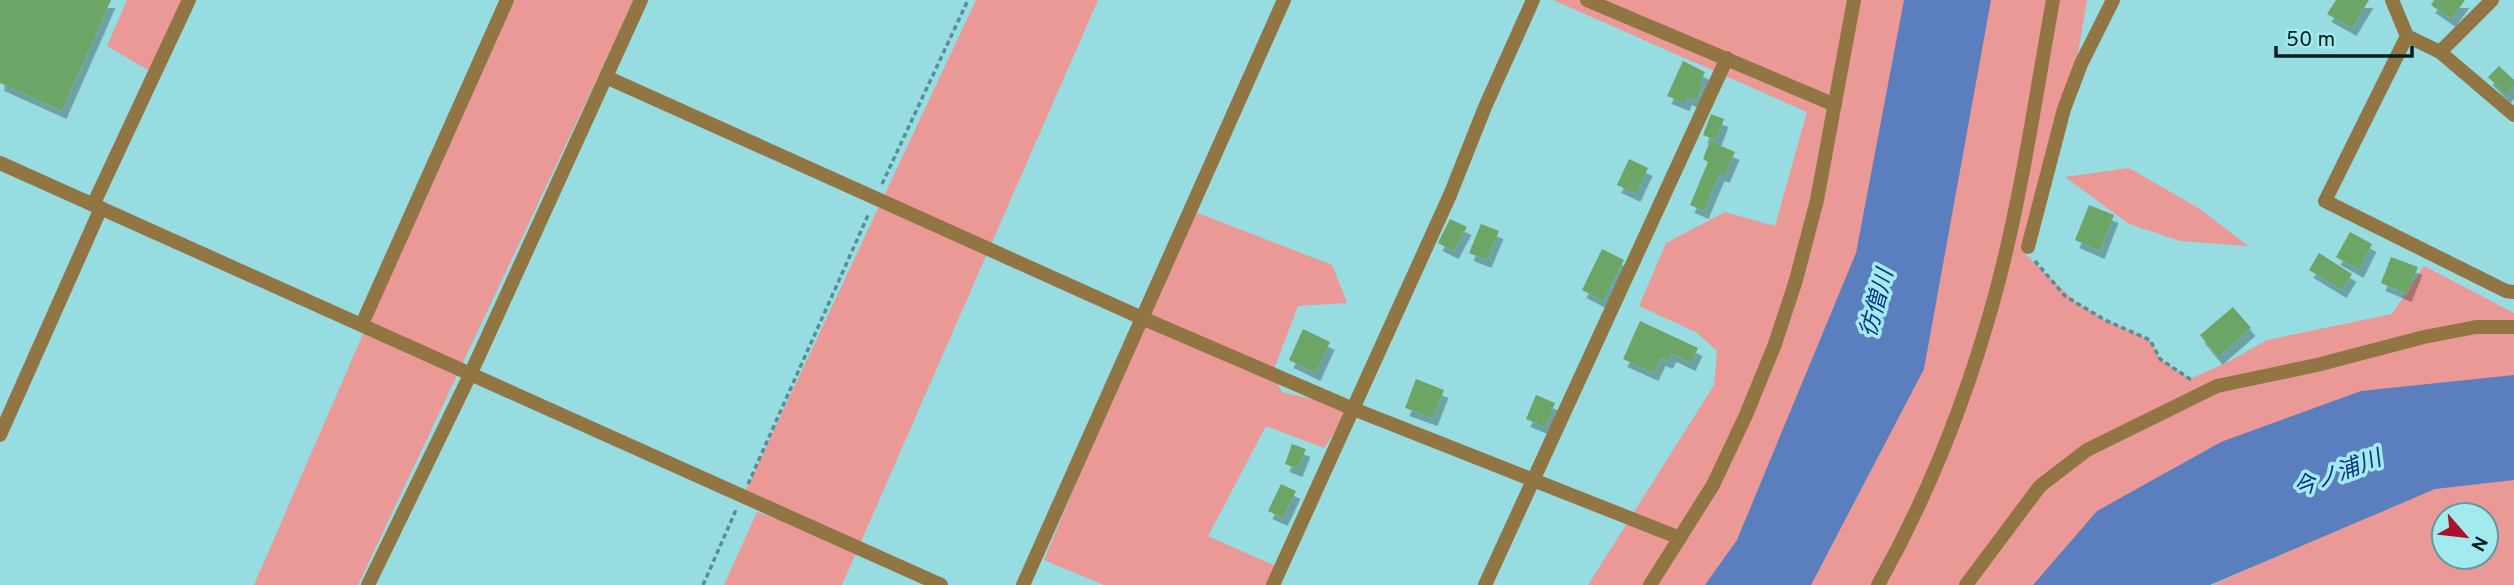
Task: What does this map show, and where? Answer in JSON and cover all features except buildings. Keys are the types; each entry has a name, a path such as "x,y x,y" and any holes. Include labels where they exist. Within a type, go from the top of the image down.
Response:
{"street":[{"path":"0,435 97,206 189,0"},
{"path":"362,324 507,0"},
{"path":"368,585 470,375 641,0"},
{"path":"1023,585 1284,0"},
{"path":"1273,585 1351,408 1450,195 1485,107 1533,0"},
{"path":"1587,0 1835,105"},
{"path":"1650,585 1713,485 1746,415 1774,344 1796,280 1817,200 1854,0"},
{"path":"1878,585 1928,483 1965,389 1994,299 2013,218 2053,0"},
{"path":"2028,247 2064,109 2081,64 2112,0"},
{"path":"2392,0 2407,36 2440,52 2514,115"},
{"path":"2440,52 2492,0"},
{"path":"2407,36 2325,201 2511,294"},
{"path":"1485,585 1727,58"},
{"path":"606,77 1142,318 1351,408 1680,538"},
{"path":"0,163 941,585"},
{"path":"1966,585 2040,485 2087,450 2217,386 2317,365 2424,337 2476,327 2514,327"}],"path":[{"path":"703,585 876,198 968,0"},
{"path":"2028,247 2034,259 2065,296 2105,320 2150,340 2160,359 2190,380 2203,377"}],"shaded area":[{"path":"127,0 189,0 155,74 107,46"},
{"path":"508,0 634,0 358,585 254,585"},
{"path":"976,0 1098,0 842,585 724,585 757,512 845,544 743,496"},
{"path":"1553,0 2087,0 2078,53 2023,252 2077,303 2105,320 2150,340 2160,359 2190,379 2267,340 2392,314 2424,266 2514,313 2514,585 2212,585 2289,551 2039,585 1588,585 1714,385 1717,351 1696,332 1639,306 1666,243 1725,212 1775,226 1807,112"},
{"path":"2129,168 2200,209 2248,246 2180,241 2129,224 2065,177"},
{"path":"1190,210 1332,265 1347,303 1298,306 1272,374 1282,392 1351,408 1324,448 1266,426 1208,536 1280,568 1271,585 1104,585 1044,560"}],"water":[{"name":"彷僧川","path":"1904,0 1991,0 1924,369 1811,585 1705,585 1737,540 1856,253"},
{"name":"今ノ浦川","path":"2514,375 2514,480 2435,489 2210,585 2033,585 2097,511 2221,442 2361,391"}]}
